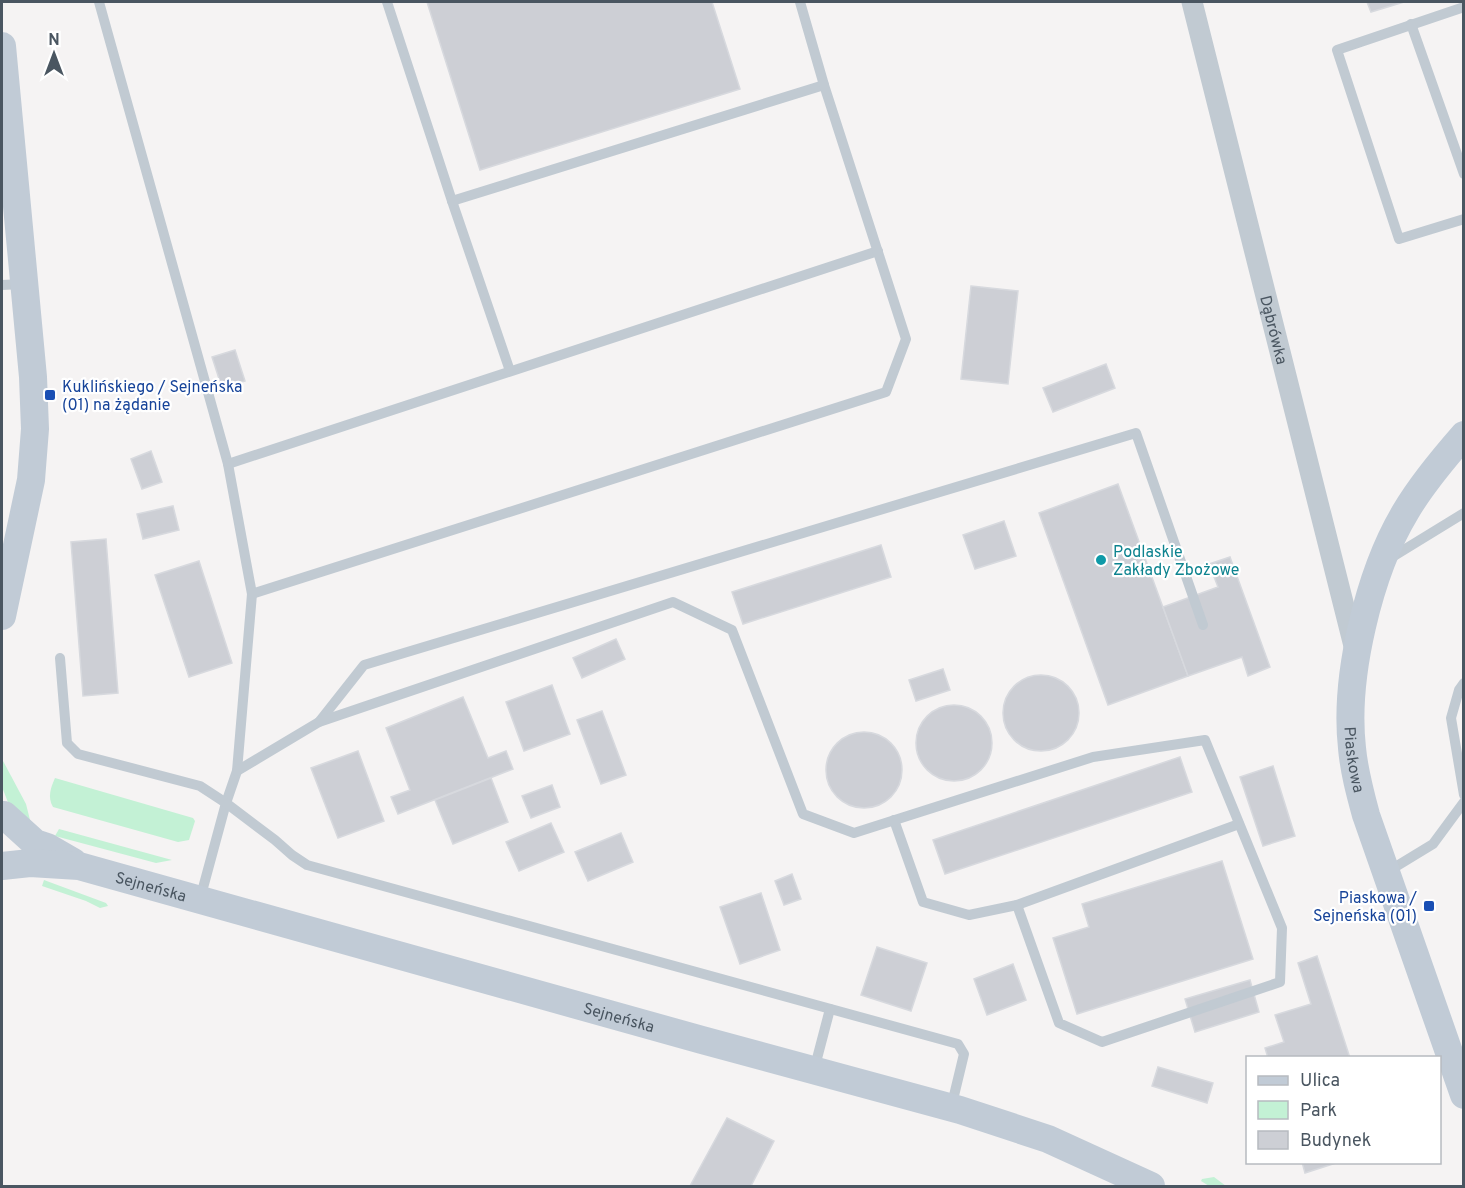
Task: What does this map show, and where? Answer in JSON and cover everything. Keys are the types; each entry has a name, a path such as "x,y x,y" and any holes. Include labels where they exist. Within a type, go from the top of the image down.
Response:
{"main road":[{"path":"2,46 13,284 33,377 35,429 32,480 2,616"},
{"name":"Piaskowa","path":"1464,435 1434,470 1405,512 1381,564 1356,656 1350,703 1356,779 1464,1095"},
{"path":"2,591 14,559"},
{"path":"2,845 5,830 3,812"},
{"name":"Sejneńska","path":"3,812 35,843 48,847 80,866"},
{"name":"Sejneńska","path":"2,866 30,863 80,866 951,1108 1048,1139 1151,1186"}],"street":[{"name":"Dąbrówka","path":"1192,2 1356,656"}],"lane":[{"path":"99,2 228,464 252,594 237,771 200,900"},
{"path":"387,2 510,371"},
{"path":"252,594 886,392 906,339 824,85 800,2"},
{"path":"1464,6 1337,50 1399,239 1464,219"},
{"path":"1411,24 1464,174"},
{"path":"452,201 824,85"},
{"path":"228,464 878,251"},
{"path":"319,723 364,664 1136,433 1203,625"},
{"path":"1381,564 1464,513"},
{"path":"237,771 319,723 673,602 732,630 803,814 854,833 1093,757 1205,741 1282,928 1280,982 1102,1042 1059,1023 1017,905"},
{"path":"60,658 67,743 78,754 200,786 307,865 958,1044 964,1054 951,1108"},
{"path":"1464,683 1458,690 1450,718 1464,795"},
{"path":"1386,872 1433,844 1464,802"},
{"path":"894,820 923,902 969,915 1017,905 1239,824"},
{"path":"813,1070 830,1009"}],"green space":[{"path":"2,759 26,804 31,824 11,810 2,787"},
{"path":"55,778 193,818 195,821 189,840 178,842 53,807 50,796"},
{"path":"59,829 172,860 156,863 55,836"},
{"path":"44,880 106,903 108,906 100,908 42,886"},
{"path":"1214,1177 1226,1186 1209,1186 1201,1181"}],"building":[{"path":"427,2 712,2 740,89 480,170"},
{"path":"1367,2 1404,2 1371,12"},
{"path":"971,286 1018,291 1008,384 961,379"},
{"path":"235,350 245,381 222,388 212,357"},
{"path":"1106,364 1115,388 1053,412 1043,388"},
{"path":"151,451 162,482 142,489 131,459"},
{"name":"Podlaskie Zakłady Zbożowe","path":"1118,484 1188,676 1108,705 1039,513"},
{"path":"173,506 179,530 143,539 137,514"},
{"path":"1004,521 1016,556 975,569 963,535"},
{"path":"106,539 118,693 83,696 71,542"},
{"path":"881,545 891,577 743,624 732,592"},
{"path":"1230,557 1270,667 1248,676 1242,657 1188,676 1163,607 1218,587 1209,564"},
{"path":"199,561 232,663 189,677 155,575"},
{"path":"616,639 625,659 582,678 573,658"},
{"path":"943,669 950,690 916,701 909,680"},
{"path":"1041,675 1056,678 1068,686 1076,698 1079,713 1076,728 1068,740 1056,748 1041,751 1026,748 1014,740 1006,728 1003,713 1006,698 1014,686 1026,678"},
{"path":"552,685 570,734 524,751 506,702"},
{"path":"463,697 488,758 506,751 513,769 398,814 391,797 410,790 386,728"},
{"path":"954,705 969,708 981,716 989,728 992,743 989,758 981,770 969,778 954,781 939,778 927,770 919,758 916,743 919,728 927,716 939,708"},
{"path":"602,711 626,775 601,784 577,720"},
{"path":"857,732 871,732 885,738 896,749 902,763 899,785 891,797 871,808 857,808 843,802 832,791 826,777 826,763 832,749 843,738"},
{"path":"358,751 384,821 338,838 311,768"},
{"path":"1180,757 1192,792 945,874 933,840"},
{"path":"1273,766 1295,836 1263,846 1240,777"},
{"path":"491,778 508,822 453,844 435,800"},
{"path":"552,785 560,807 531,818 522,796"},
{"path":"551,823 564,852 519,871 506,842"},
{"path":"621,833 633,862 588,881 575,852"},
{"path":"1222,861 1253,959 1077,1014 1053,938 1089,927 1082,904"},
{"path":"792,874 801,899 784,905 775,881"},
{"path":"761,893 780,950 740,964 720,907"},
{"path":"877,947 927,963 911,1011 861,995"},
{"path":"1317,956 1349,1056 1267,1056 1265,1048 1284,1042 1275,1015 1311,1004 1298,963"},
{"path":"1013,964 1026,1000 987,1015 974,979"},
{"path":"1250,980 1259,1012 1195,1032 1185,999"},
{"path":"1158,1067 1213,1083 1207,1103 1152,1086"},
{"path":"727,1118 774,1141 751,1186 690,1186"},
{"path":"1303,1164 1333,1164 1305,1173"}],"place":[{"name":"Kuklińskiego / Sejneńska (01) na żądanie","path":"50,395"},
{"name":"Podlaskie Zakłady Zbożowe","path":"1101,560"},
{"name":"Piaskowa / Sejneńska (01)","path":"1429,906"}]}
